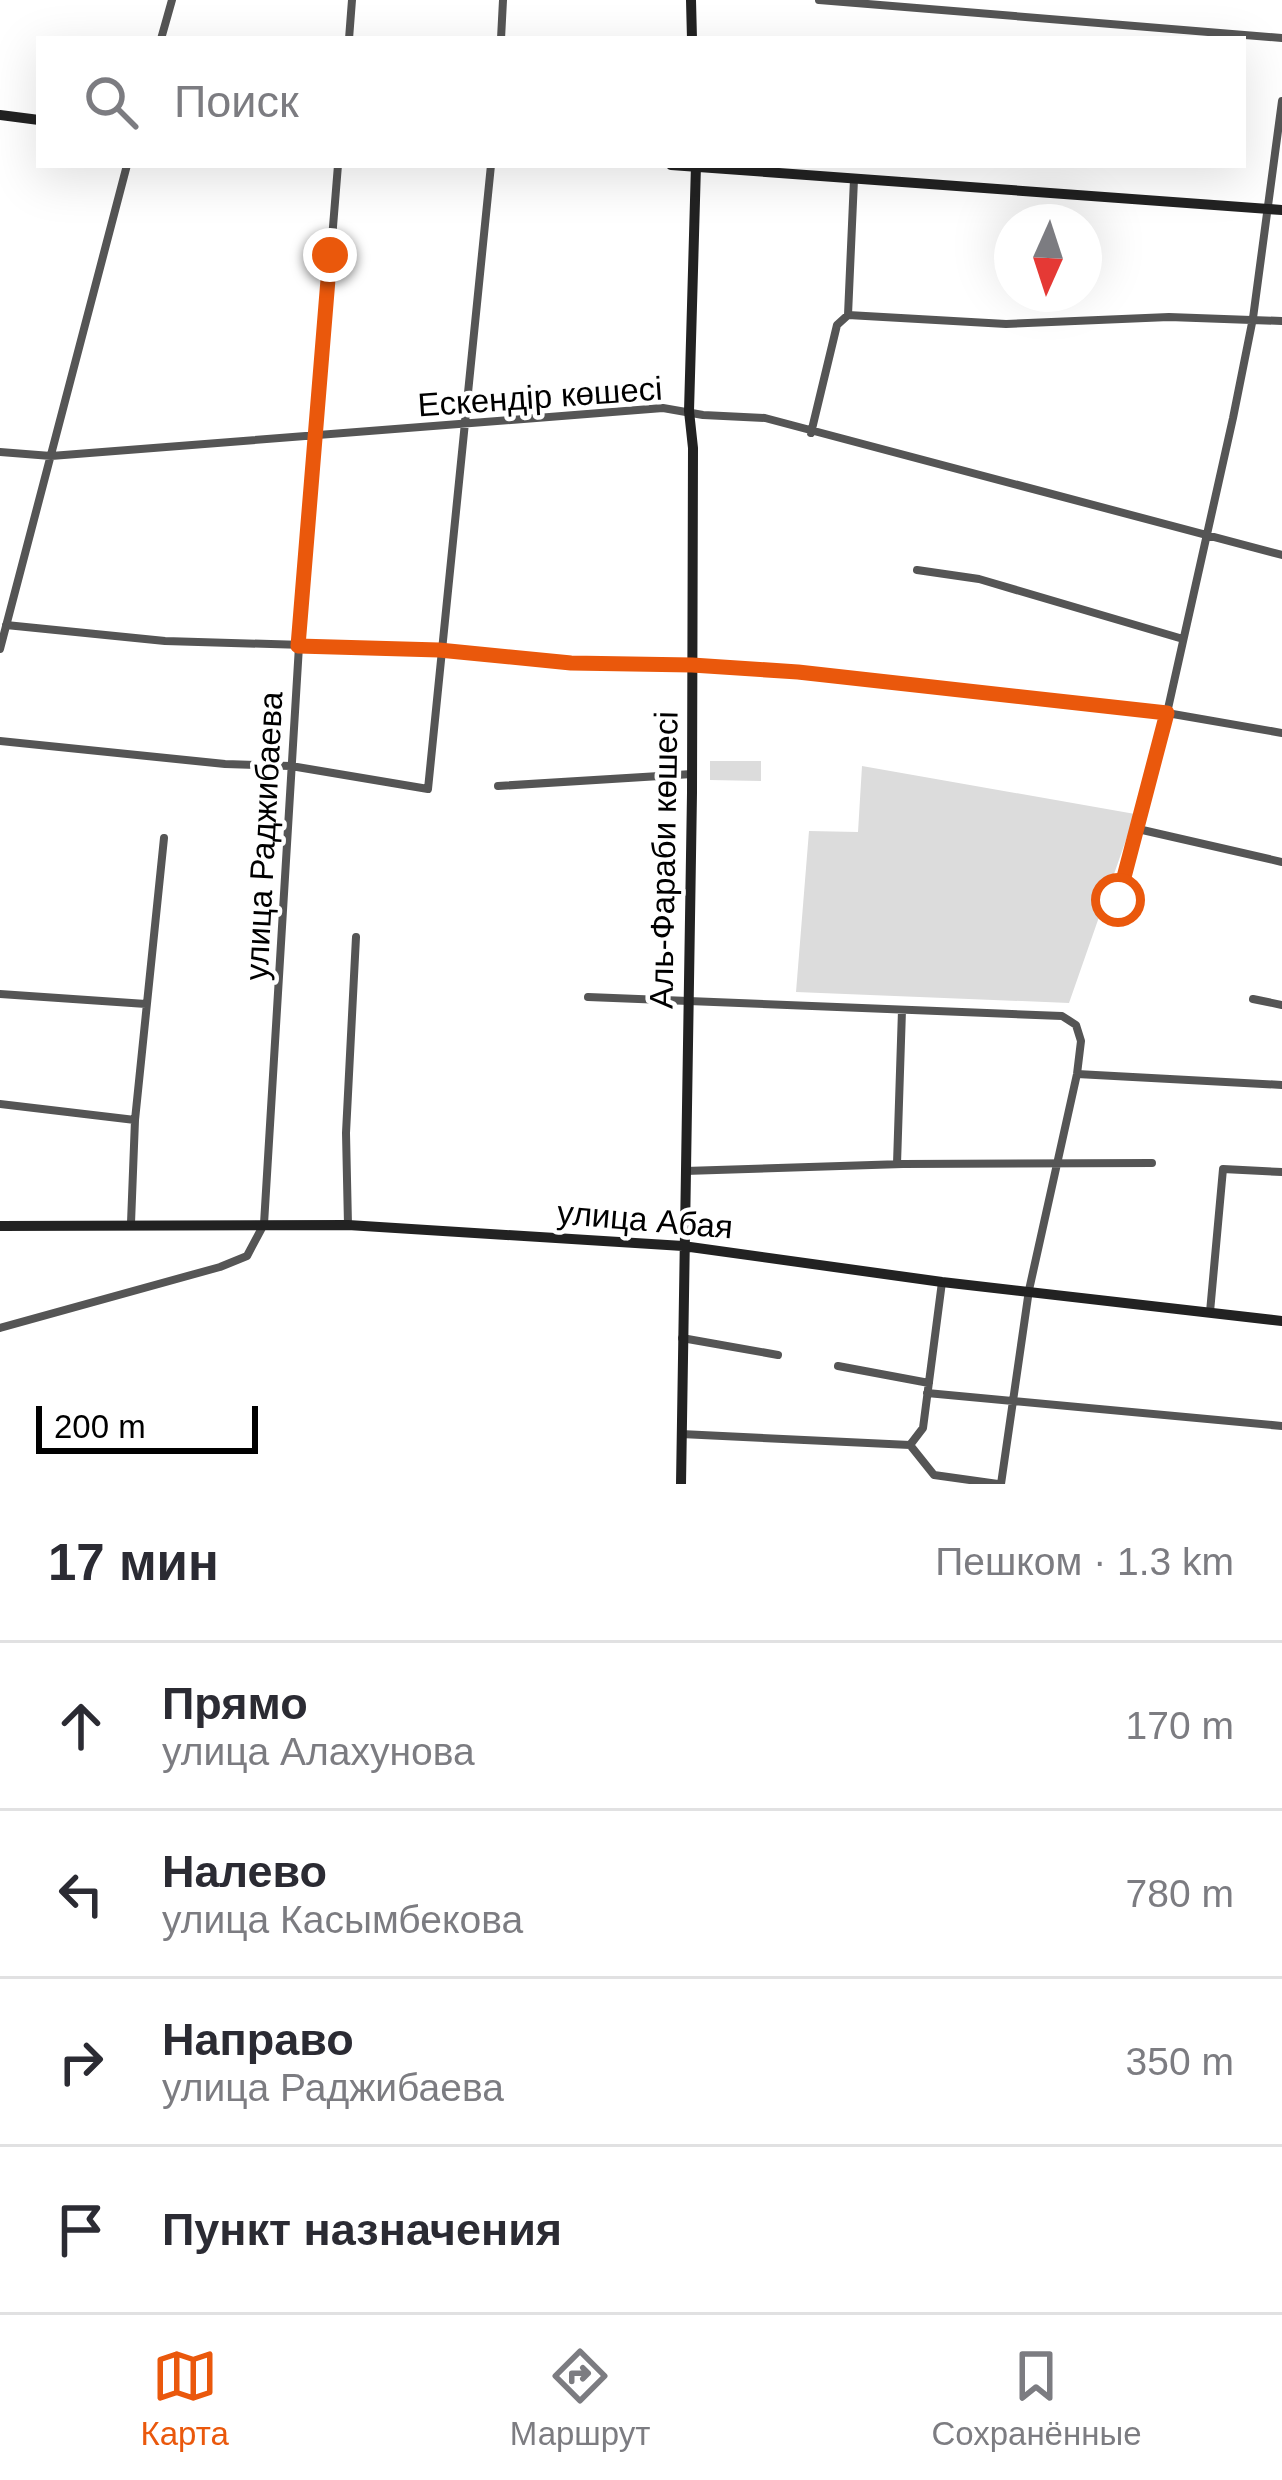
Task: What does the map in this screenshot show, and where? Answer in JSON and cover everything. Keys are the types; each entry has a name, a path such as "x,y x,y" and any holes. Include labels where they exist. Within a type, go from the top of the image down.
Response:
{"main road":[{"path":"691,0 692,36"},
{"path":"0,115 36,120"},
{"name":"Аль-Фараби көшесі","path":"681,1484 692,774 693,448 689,411 696,168"},
{"path":"725,168 1282,210"},
{"name":"улица Абая","path":"0,1226 348,1225 683,1246 1282,1321"}],"street":[{"path":"162,36 172,0"},
{"path":"349,36 352,0"},
{"path":"501,36 503,0"},
{"path":"819,0 1282,38"},
{"path":"1118,900 1167,713 1253,318 1282,101"},
{"path":"0,649 126,168"},
{"name":"улица Раджибаева","path":"264,1224 298,646 338,168"},
{"path":"0,741 224,764 292,766 428,789 491,168"},
{"path":"811,433 837,325 848,315 854,177"},
{"path":"848,315 1006,324 1282,321"},
{"name":"Ескендір көшесі","path":"0,452 51,456 663,408 703,416 765,418 1282,556"},
{"path":"917,570 979,579 1183,639"},
{"path":"6,625 165,641 439,650 571,663 798,672 1167,713 1282,733"},
{"path":"498,786 692,774"},
{"path":"1138,829 1282,862"},
{"path":"131,1223 136,1120 164,838"},
{"path":"348,1225 346,1133 356,937"},
{"path":"0,994 146,1004"},
{"path":"588,998 1062,1016 1076,1025 1081,1041 1029,1290 999,1484 934,1475 910,1444 681,1434"},
{"path":"1253,999 1282,1005"},
{"path":"897,1164 902,1010"},
{"path":"1076,1074 1282,1085"},
{"path":"0,1104 136,1120"},
{"path":"685,1172 897,1164 1152,1163"},
{"path":"1210,1312 1223,1169 1282,1172"},
{"path":"0,1328 233,1262 247,1256 264,1224"},
{"path":"910,1444 923,1428 942,1282"},
{"path":"682,1338 778,1354"},
{"path":"838,1366 1011,1402 1282,1426"}],"shaded area":[{"path":"710,761 761,761 761,781 710,780"},
{"path":"862,766 1135,814 1069,1003 796,992 809,831 858,832"}],"route":[{"path":"330,255 298,646 798,672 1167,713 1118,900"}]}
